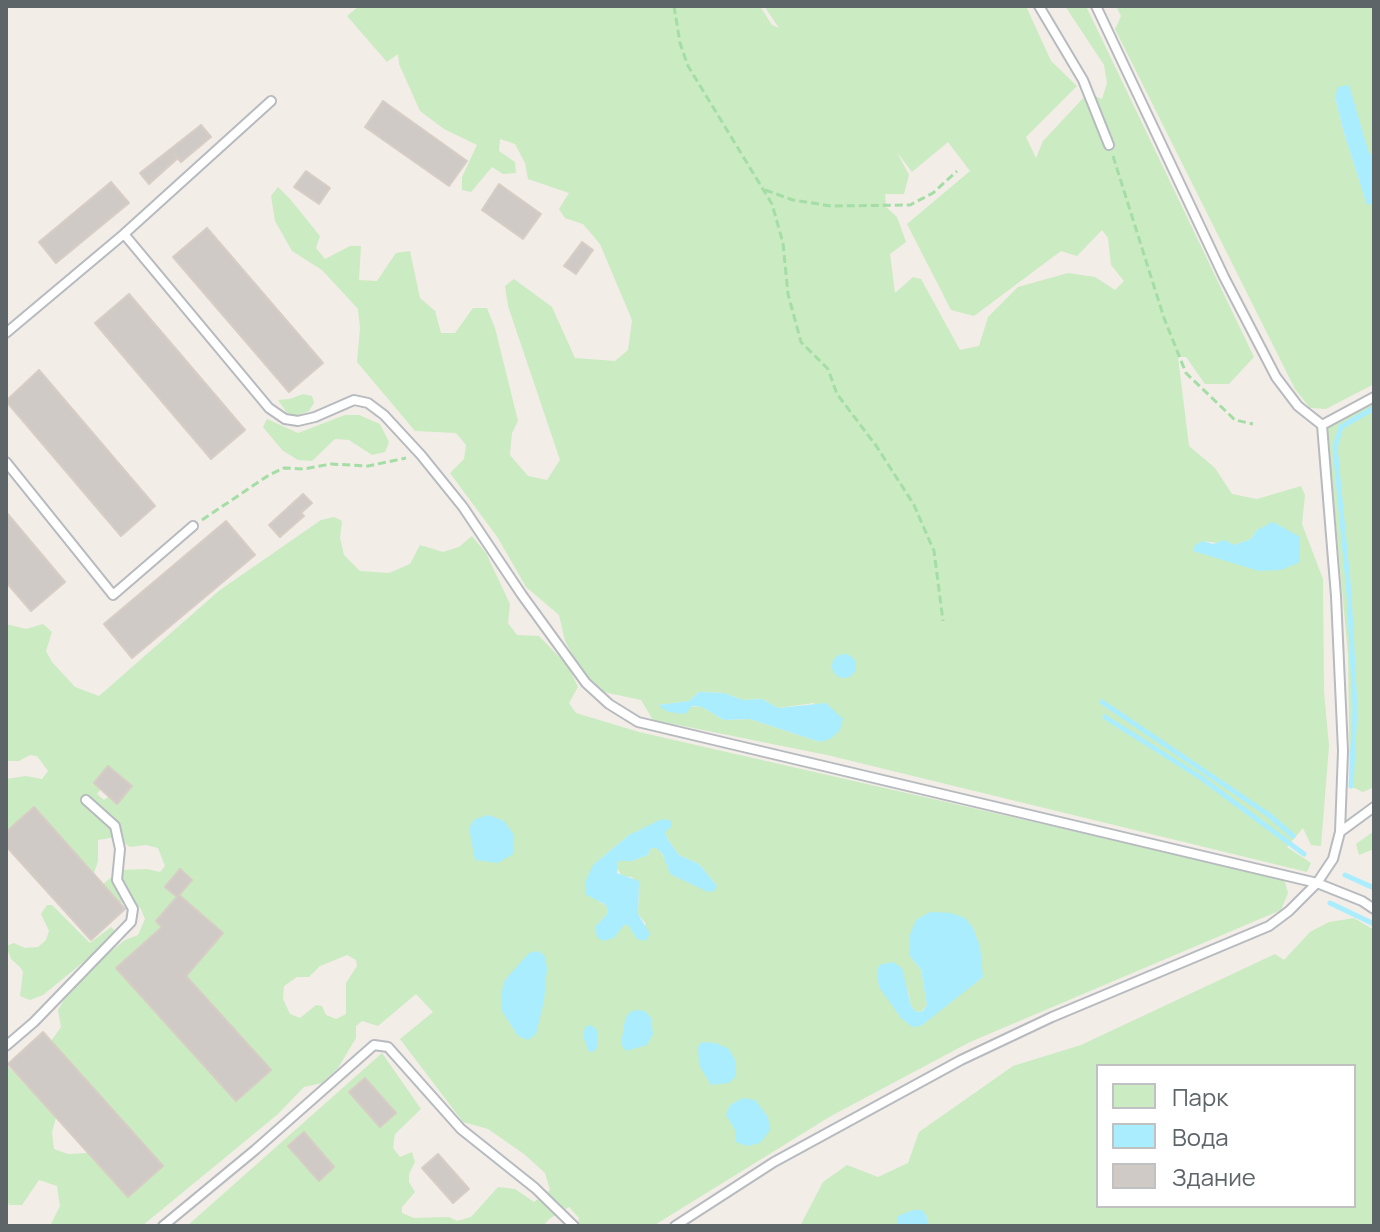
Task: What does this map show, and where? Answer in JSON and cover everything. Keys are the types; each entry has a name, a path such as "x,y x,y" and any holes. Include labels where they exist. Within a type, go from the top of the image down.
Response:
{"lane":[{"path":"1039,6 1083,80 1109,145"},
{"path":"675,1226 774,1162 961,1060 1052,1017 1269,926 1317,883 1333,859 1340,832 1343,751 1336,596 1322,425 1298,406 1276,377 1224,277 1096,6"},
{"path":"6,333 124,234 271,101"},
{"path":"124,234 269,408 285,419 298,421 354,400 368,403 384,415 463,507 586,683 609,704 638,722 1317,883 1374,909"},
{"path":"1322,425 1374,397"},
{"path":"6,462 113,595 193,526"},
{"path":"6,1046 34,1022 84,967 131,922 133,909 117,880 120,849 115,826 86,800"},
{"path":"1340,832 1374,807"},
{"path":"163,1226 374,1045 388,1047 461,1129 535,1188 574,1226"}],"path":[{"path":"674,6 680,43 688,66 772,204 783,243 788,294 801,342 828,369 837,394 877,447 914,505 934,551 943,621"},
{"path":"1109,145 1164,318 1186,373 1235,420 1253,424"},
{"path":"765,190 793,200 831,206 910,205 933,193 957,171"},
{"path":"193,526 284,468 304,469 331,464 368,466 421,455"}],"green space":[{"path":"359,6 760,6 772,25 779,28 764,6 1026,6 1051,61 1077,86 1026,137 1036,158 1043,141 1088,93 1102,99 1107,83 1104,65 1065,6 1086,6 1254,357 1229,384 1205,384 1186,357 1178,357 1189,446 1215,468 1232,494 1257,499 1301,486 1305,495 1302,524 1323,579 1324,692 1329,746 1321,846 1311,845 1303,828 1287,847 1311,863 1307,872 827,755 653,720 641,700 599,691 580,669 565,641 559,615 526,587 498,538 450,473 464,459 466,445 456,433 415,431 357,362 358,309 322,270 292,251 275,221 271,196 278,187 290,199 320,236 316,248 325,259 350,246 361,246 359,280 377,281 396,253 410,251 420,298 435,311 441,333 455,333 473,308 487,308 495,328 518,421 512,433 510,455 528,476 547,480 560,460 508,306 505,286 514,279 552,307 575,358 615,361 628,350 632,320 600,244 583,224 565,218 559,209 569,193 528,179 525,163 515,144 500,139 499,151 515,162 516,173 503,174 492,167 471,192 462,190 462,177 477,145 444,129 420,111 399,64 398,54 387,62 347,16","holes":["948,142 970,171 907,224 951,310 974,316 1061,251 1077,256 1102,230 1108,238 1111,265 1124,281 1115,290 1095,277 1068,273 1018,287 988,317 979,346 960,350 921,279 913,277 895,293 890,254 906,242 897,217 886,207 885,194 904,194 909,175 897,152 912,172","1257,530 1259,571 1203,541 1234,545 1251,539","699,692 724,693 743,700 762,699 778,708 814,703 820,742 750,719 724,720 702,707 659,705 689,701"]},
{"path":"1116,6 1374,6 1374,160 1335,97 1367,204 1374,203 1374,384 1326,409 1310,408 1295,389 1115,29 1121,16"},
{"path":"303,394 312,396 314,403 309,411 296,416 287,413 278,400 290,399"},
{"path":"1374,402 1374,787 1363,792 1350,786 1348,654 1327,428"},
{"path":"345,415 359,415 380,424 389,442 385,452 372,455 349,440 335,439 312,461 298,460 282,450 263,427 267,419 298,433"},
{"path":"334,517 342,521 340,538 344,555 360,571 389,573 410,564 420,545 443,552 459,547 472,536 486,553 510,604 508,623 517,635 539,636 568,666 578,687 569,703 576,713 639,732 1284,879 1288,893 1281,910 970,1042 831,1116 653,1226 577,1226 579,1218 569,1207 543,1226 187,1226 382,1053 421,1109 395,1134 393,1148 400,1157 412,1152 415,1162 409,1182 415,1192 402,1207 402,1213 414,1218 449,1217 457,1221 471,1217 498,1187 515,1189 534,1202 550,1190 545,1173 524,1154 488,1129 463,1122 400,1039 433,1012 416,994 378,1026 362,1021 356,1026 356,1038 338,1068 322,1083 304,1087 278,1114 142,1226 50,1226 60,1206 57,1186 39,1180 22,1205 9,1205 6,1195 6,1064 56,1117 52,1133 54,1149 68,1154 88,1153 128,1197 162,1166 51,1041 61,1027 58,1010 76,979 125,940 138,935 145,919 140,907 119,902 103,884 120,870 160,872 165,866 158,848 146,845 130,847 116,837 98,840 98,861 94,873 34,807 6,832 6,779 26,776 42,779 48,771 37,756 30,755 19,761 6,759 6,624 26,629 43,624 52,632 46,651 52,662 75,687 99,696 220,590 321,520","holes":["108,766 132,786 117,803 109,796 104,800 97,794 101,789 94,783","665,832 679,855 699,864 717,886 668,864 658,848 651,848 648,855 632,861 618,861 617,868 622,876 632,877 639,889 638,914 646,924 635,933 628,925 595,927 608,913 606,905 599,902 593,865 629,835","179,895 223,933 200,959 156,921","151,937 270,1070 237,1101 116,968","347,955 356,960 357,966 346,983 346,1014 336,1019 326,1015 322,1006 316,1005 300,1018 290,1014 283,999 284,986 297,977 309,977 320,966","909,955 983,977 912,1027 907,985 911,1006 916,1012 927,1005 921,970"]},
{"path":"1374,831 1374,849 1359,855 1356,844"},
{"path":"47,905 52,905 90,943 111,927 118,934 43,995 30,1000 20,996 23,972 11,959 6,946 14,943 25,948 38,947 46,940 49,931 41,914"},
{"path":"1354,918 1374,930 1374,1226 929,1226 926,1215 898,1216 898,1226 800,1226 823,1182 847,1165 878,1177 908,1163 919,1132 1013,1066 1081,1045 1275,954 1284,960 1310,932 1329,922"}],"water":[{"path":"1349,85 1368,150 1374,160 1374,203 1367,205 1335,97 1338,87"},
{"path":"1273,522 1300,537 1300,562 1281,570 1259,571 1193,551 1195,545 1203,541 1213,544 1225,540 1234,545 1251,539 1257,530"},
{"path":"844,654 853,657 856,666 853,675 844,678 835,675 832,666 835,657"},
{"path":"699,692 724,693 743,700 762,699 778,708 826,703 843,719 840,730 830,739 820,742 750,719 724,720 702,707 692,706 685,714 668,712 658,705 689,701"},
{"path":"489,815 504,821 514,835 513,854 498,863 475,860 469,828 475,819"},
{"path":"662,819 672,821 672,826 665,832 679,855 699,864 717,886 714,891 708,892 670,874 657,848 651,848 648,855 632,861 618,861 617,873 639,881 638,914 650,934 645,941 637,939 628,925 624,925 614,938 603,941 597,937 595,927 608,913 606,905 585,894 586,880 593,865 629,835"},
{"path":"930,912 951,913 965,918 980,946 983,977 921,1026 912,1027 901,1018 879,987 877,973 879,965 893,962 902,968 911,1006 916,1012 923,1011 927,1005 921,970 909,955 909,937 916,920"},
{"path":"539,951 545,957 547,968 544,1001 536,1034 528,1040 518,1036 502,1011 501,994 505,980 529,953"},
{"path":"635,1010 645,1011 651,1018 653,1034 647,1045 626,1051 621,1044 625,1020"},
{"path":"591,1025 597,1030 598,1041 596,1050 589,1052 583,1036 585,1027"},
{"path":"702,1042 716,1043 729,1049 736,1062 736,1076 729,1083 711,1085 699,1065 698,1047"},
{"path":"743,1098 755,1100 768,1117 770,1130 760,1143 747,1146 736,1142 735,1130 726,1115 730,1105"},
{"path":"922,1210 929,1226 898,1226 898,1216"}],"building":[{"path":"383,101 467,161 449,186 365,127"},
{"path":"201,125 211,137 181,162 178,158 149,184 140,173"},
{"path":"306,171 330,188 319,204 294,187"},
{"path":"111,182 129,203 56,263 39,242"},
{"path":"499,184 541,214 523,239 482,210"},
{"path":"207,228 323,363 289,392 173,257"},
{"path":"582,242 593,250 576,274 564,266"},
{"path":"129,294 245,430 211,459 95,323"},
{"path":"39,370 155,506 121,536 6,401"},
{"path":"303,494 312,503 301,513 304,516 280,537 269,525"},
{"path":"6,512 65,582 31,611 6,582"},
{"path":"226,521 255,555 132,658 104,624"},
{"path":"108,766 132,786 117,804 94,783"},
{"path":"34,807 125,909 91,940 6,846 6,832"},
{"path":"180,869 192,880 179,895 223,933 186,976 271,1070 236,1101 116,968 162,927 156,921 177,897 165,887"},
{"path":"43,1032 163,1166 128,1197 8,1064"},
{"path":"365,1078 396,1113 380,1127 349,1092"},
{"path":"304,1132 334,1167 319,1181 288,1146"},
{"path":"438,1154 469,1189 453,1203 422,1168"}],"waterway":[{"path":"1351,786 1355,708 1349,593 1335,447 1341,427 1374,408"},
{"path":"1102,702 1269,815 1293,836"},
{"path":"1105,717 1200,777 1304,854"},
{"path":"1345,875 1374,888"},
{"path":"1330,903 1374,924"}]}
